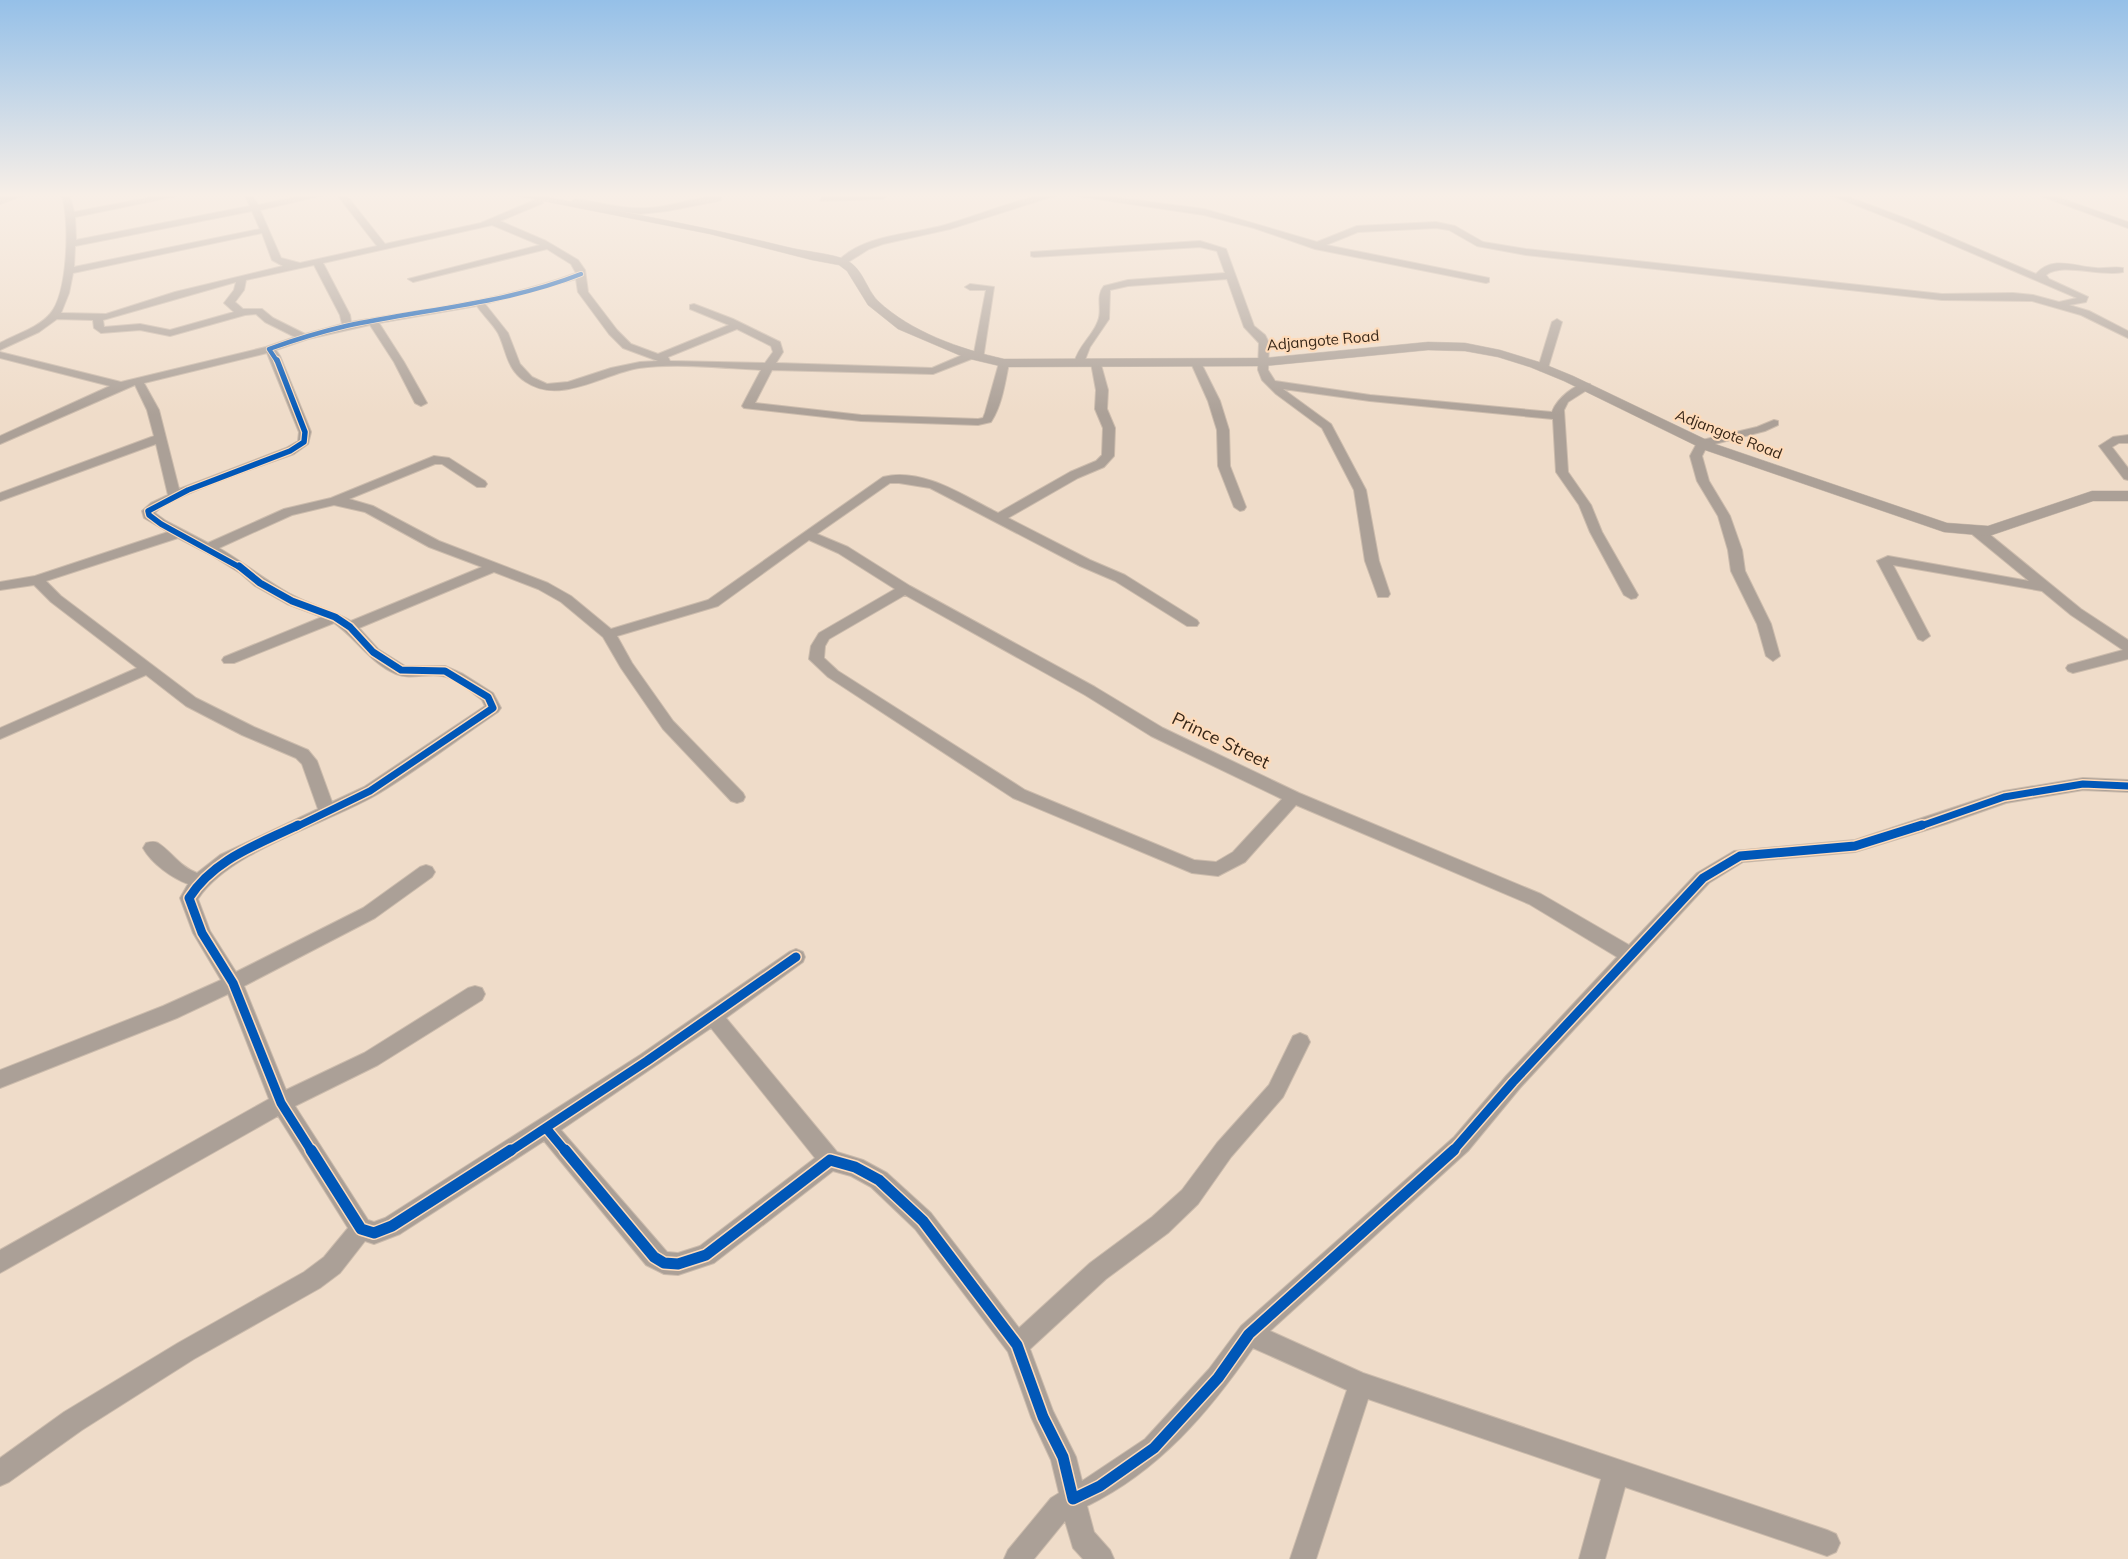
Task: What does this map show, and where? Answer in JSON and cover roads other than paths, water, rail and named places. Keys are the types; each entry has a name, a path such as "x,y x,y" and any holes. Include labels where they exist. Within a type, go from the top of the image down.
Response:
{"street":[{"path":"0,347 54,316 61,305 67,271 78,269"},
{"path":"244,312 229,303 240,290 246,278 262,269"},
{"path":"54,316 98,318 178,294 290,269"},
{"path":"316,269 344,315 347,326"},
{"path":"413,279 455,269"},
{"path":"578,269 581,274 583,292 613,332 627,346 676,364"},
{"name":"Adjangote Road","path":"852,269 872,302 884,314 902,326 975,356 1004,363 1264,362 1454,345 1504,354 1544,368 1586,386 1702,444 1944,527 1978,532 1989,531 2092,496 2128,496"},
{"path":"1228,269 1249,327 1264,343 1263,370 1271,384 1319,419 1332,434 1360,490 1372,561 1383,594"},
{"path":"1429,269 1486,280"},
{"path":"1681,269 1942,297 2013,296 2055,303 2085,313 2128,335"},
{"path":"2019,269 2083,297 2083,300 2076,302 2055,303"},
{"path":"2044,279 2041,274 2048,269"},
{"path":"2079,269 2097,271 2120,270"},
{"path":"0,440 121,385 269,349 304,336 347,326 479,302 558,283 581,274"},
{"path":"1079,364 1086,345 1099,331 1105,317 1104,294 1107,288 1128,283 1230,276"},
{"path":"479,302 503,333 510,356 515,365 537,385 556,388 640,365 676,364 765,371 782,368 933,371 975,356 991,289 970,287"},
{"path":"694,307 776,344 778,352 765,371 748,406 862,418 978,422 987,420 989,416 998,394 1004,363"},
{"path":"98,318 101,330 140,326 170,333 244,312 258,311 269,320 304,336"},
{"path":"373,322 399,362 421,403"},
{"path":"1544,368 1557,322"},
{"path":"657,358 737,325"},
{"path":"269,349 275,356 305,432 304,442 290,451 175,497 148,511 154,519 245,570 260,583 292,601 335,617 350,627 372,652 400,670 414,672 446,671 488,697 493,708 370,791 226,860 200,881 189,898 202,933 233,983 281,1103 361,1229 374,1233 392,1226 546,1128 714,1017 796,956"},
{"path":"640,365 644,359 644,353"},
{"path":"0,355 121,385"},
{"path":"998,519 1074,475 1100,464 1108,456 1109,428 1101,409 1102,390 1096,363"},
{"path":"1196,363 1214,401 1223,430 1224,466 1240,508"},
{"path":"138,381 153,410 175,497"},
{"path":"1271,384 1370,398 1557,416"},
{"path":"1586,386 1564,400 1557,416 1562,472 1585,505 1596,532 1631,595"},
{"path":"1773,656 1764,624 1738,572 1735,550 1724,516 1703,481 1696,456 1702,444 1761,429 1774,422"},
{"path":"0,497 160,438"},
{"path":"2128,439 2117,440 2105,446 2128,476"},
{"path":"208,548 288,512 334,501 434,460 444,461 481,484"},
{"path":"609,634 712,603 879,484 887,480 899,479 933,486 1120,578 1192,623"},
{"path":"334,501 351,502 369,509 434,544 496,566 543,586 566,599 609,634 626,665 668,725 737,798"},
{"path":"1978,532 2076,612 2128,647"},
{"path":"0,586 37,580 179,533"},
{"name":"Prince Street","path":"808,535 843,550 905,590 1090,691 1157,732 1293,797 1535,899 1629,955"},
{"path":"1923,636 1892,573 1884,561 1924,564 2047,588"},
{"path":"350,627 496,566"},
{"path":"37,580 56,599 191,702 248,731 302,754 309,761 327,812"},
{"path":"905,590 824,636 818,646 816,659 833,674 1019,794 1192,866 1218,869 1239,857 1293,797"},
{"path":"230,660 335,617"},
{"path":"2073,668 2128,654"},
{"path":"0,734 148,669"},
{"path":"1017,1559 1060,1507 1100,1486 1154,1448 1218,1378 1249,1334 1462,1144 1513,1082 1629,955 1703,878 1740,856 1855,846 1940,820 2004,796 2083,784 2128,786"},
{"path":"152,848 173,869 188,878 200,881"},
{"path":"0,1079 84,1044 170,1012 233,983 369,913 426,872"},
{"path":"0,1262 281,1103 371,1059 475,994"},
{"path":"714,1017 830,1160 855,1167 880,1180 924,1221 1017,1345 1043,1417 1063,1457 1082,1539 1101,1559"},
{"path":"1017,1345 1098,1272 1160,1225 1190,1197 1224,1150 1276,1091 1300,1042"},
{"path":"546,1128 654,1257 664,1263 678,1264 706,1255 830,1160"},
{"path":"0,1473 73,1421 186,1351 312,1280 332,1265 361,1229"},
{"path":"1249,1334 1361,1384 1827,1543"},
{"path":"1303,1559 1361,1384"},
{"path":"1592,1559 1616,1471"}]}
